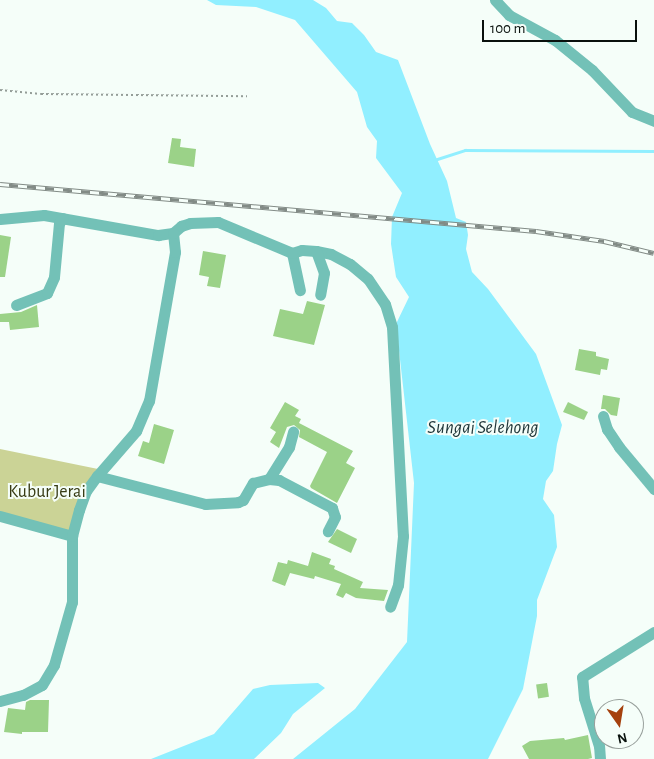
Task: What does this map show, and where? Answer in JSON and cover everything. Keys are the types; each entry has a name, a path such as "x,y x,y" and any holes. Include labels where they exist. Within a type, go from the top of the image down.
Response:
{"street":[{"path":"495,0 509,15 555,40 592,70 632,112 654,122"},
{"path":"0,219 44,215 158,235 173,234 181,226 190,223 218,222 292,253 302,250 331,254 350,264 368,279 385,304 392,327 401,460 403,536 398,585 390,607"},
{"path":"16,304 47,293 54,277 59,223 62,218"},
{"path":"0,700 24,694 42,685 54,665 72,602 72,536 78,510 86,492 97,476 136,431 148,401 175,252 173,234"},
{"path":"316,251 324,273 320,295"},
{"path":"292,253 300,290"},
{"path":"602,416 607,429 619,447 654,489"},
{"path":"269,479 289,447 293,432"},
{"path":"97,476 205,504 238,502 243,500 253,483 269,479 279,480 332,508 335,517 328,531"},
{"path":"0,516 72,536"},
{"path":"600,759 599,746 584,698 582,677 654,632"}],"path":[{"path":"0,90 41,94 247,96"}],"green space":[{"name":"Kubur Jerai","path":"0,449 98,469 69,531 0,513"}],"water":[{"name":"Sungai Selehong","path":"207,0 313,0 326,8 337,21 352,23 364,35 376,52 398,60 430,144 447,181 456,218 466,222 468,235 466,249 472,272 488,289 536,354 562,425 553,471 546,481 543,499 554,515 557,547 537,600 537,616 523,689 488,759 293,759 355,709 407,642 414,483 396,324 409,297 396,277 391,244 392,217 402,193 376,158 377,141 367,127 357,92 295,20 256,7 216,5"},
{"path":"318,683 325,688 293,714 281,733 254,759 151,759 214,734 253,689 270,685"}],"building":[{"path":"172,138 181,139 180,147 196,149 194,167 168,163"},
{"path":"0,235 11,237 5,277 0,277"},
{"path":"203,251 226,255 220,288 207,286 209,277 199,275"},
{"path":"307,301 325,305 314,345 273,336 280,309 303,314"},
{"path":"37,305 39,327 10,330 9,322 0,322 0,314 21,312"},
{"path":"579,349 596,352 596,356 609,359 607,370 601,369 600,375 575,370"},
{"path":"603,395 620,398 617,416 611,415 605,409 601,409"},
{"path":"285,402 299,410 295,416 301,419 299,423 353,451 346,463 355,468 337,503 310,486 327,452 299,437 300,430 294,425 287,427 279,448 270,442 276,432 270,428"},
{"path":"568,402 588,412 584,420 563,412"},
{"path":"154,424 174,430 164,464 138,456 143,441 149,443"},
{"path":"337,529 357,539 351,553 328,542"},
{"path":"312,552 331,559 329,564 335,566 334,569 363,582 360,588 388,590 384,601 356,598 346,593 343,598 336,595 341,584 315,576 314,579 290,573 285,586 272,581 278,562 287,564 288,560 308,566"},
{"path":"547,683 549,697 538,698 536,685"},
{"path":"30,700 49,700 48,732 22,732 22,734 4,732 8,708 25,710 26,702"},
{"path":"588,735 592,758 588,759 529,759 522,746 530,741 564,738 565,740"}],"waterway":[{"path":"434,160 465,150 654,151"}],"railway":[{"path":"0,184 536,231 604,241 654,253"}]}
